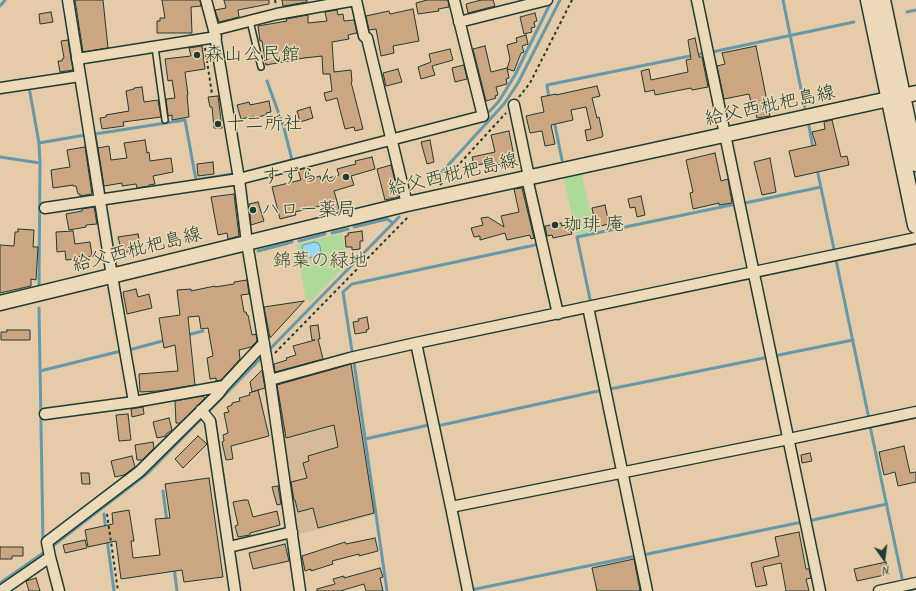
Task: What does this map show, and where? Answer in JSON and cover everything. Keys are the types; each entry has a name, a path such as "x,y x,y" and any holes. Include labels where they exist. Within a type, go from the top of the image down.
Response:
{"main road":[{"path":"875,2 903,96 916,163"},
{"name":"給父西枇杷島線","path":"0,303 407,204 903,96"},
{"path":"903,96 916,225"}],"street":[{"path":"68,0 99,200 134,402"},
{"path":"206,0 215,34 239,179 247,243 270,380 300,591"},
{"path":"77,59 204,39 250,21 277,14 356,0 364,36 367,38 407,204"},
{"path":"45,208 239,179 482,116 454,0"},
{"path":"459,22 547,0"},
{"path":"697,0 820,591"},
{"path":"0,88 80,76"},
{"path":"514,105 528,178 558,314"},
{"path":"270,380 350,358 416,343 916,238"},
{"path":"588,307 624,473 647,591"},
{"path":"416,343 468,591"},
{"path":"59,591 47,542 139,472 205,414 224,386 264,345"},
{"path":"45,414 134,402 224,386"},
{"path":"451,507 624,473 916,412"},
{"path":"205,414 229,548 235,591"},
{"path":"229,548 292,532"},
{"path":"1,591 50,555"},
{"path":"879,591 916,583"}],"lane":[{"path":"250,21 261,67"},
{"path":"155,47 165,120"}],"path":[{"path":"204,39 212,94"},
{"path":"267,361 424,201"},
{"path":"107,514 118,591"}],"shaded area":[{"path":"353,361 374,515 296,535 275,383"}],"green space":[{"path":"581,172 595,231 577,236 563,176"},
{"name":"錦葉の緑地","path":"342,233 348,263 310,302 306,299 296,245"}],"water":[{"path":"314,242 318,243 320,246 321,253 317,256 307,258 302,248 303,245"}],"building":[{"path":"75,0 103,0 108,48 83,52"},
{"path":"162,0 200,0 201,6 191,7 192,33 157,33 157,21 160,21 160,18 165,18"},
{"path":"224,0 269,0 269,4 238,10 239,17 219,22 215,10 226,8"},
{"path":"282,0 307,0 307,2 283,6"},
{"path":"427,0 448,0 449,7 438,9 439,11 418,14 416,3"},
{"path":"481,0 493,0 495,6 468,13 466,4"},
{"path":"413,9 419,41 393,46 394,53 381,56 376,29 369,30 366,16 389,11 390,14"},
{"path":"337,10 338,15 343,14 344,21 354,20 357,33 348,35 349,39 332,42 334,72 351,70 351,82 363,129 355,131 354,127 345,129 337,98 326,101 324,93 332,91 330,74 323,74 322,56 266,65 262,41 260,41 258,26 287,21 286,19 308,15 308,23 327,21 325,12"},
{"path":"51,12 53,22 40,24 39,14"},
{"path":"535,13 537,21 534,22 535,27 531,28 532,32 524,34 520,17"},
{"path":"526,35 528,44 522,46 524,52 521,53 514,71 507,69 510,59 507,45 517,42 516,38"},
{"path":"695,38 699,57 702,57 708,87 692,90 691,88 655,95 654,90 645,92 641,71 649,69 651,80 688,72 686,60 691,59 688,40"},
{"path":"68,40 73,70 60,72 58,61 62,61 64,58 61,41"},
{"path":"202,46 205,69 185,72 189,117 172,120 172,115 168,116 166,99 175,98 172,80 168,81 165,59 191,56 189,48"},
{"path":"485,46 491,72 507,68 509,78 506,79 507,84 496,87 498,95 495,96 496,98 486,101 473,49"},
{"path":"756,46 770,116 757,118 755,110 753,110 749,94 724,99 717,66 725,64 722,53"},
{"path":"450,49 453,60 432,66 435,75 421,79 418,67 431,62 429,54"},
{"path":"464,65 467,79 455,82 452,68"},
{"path":"398,69 402,82 386,86 383,73"},
{"path":"597,86 600,96 592,98 597,118 599,117 602,137 587,141 585,130 591,129 586,107 571,110 573,120 551,125 555,144 545,146 542,131 530,133 526,116 544,112 541,97"},
{"path":"142,87 144,102 158,100 161,117 123,122 124,126 102,129 100,118 106,117 106,115 129,111 126,91"},
{"path":"218,96 222,128 214,128 212,107 210,107 208,97"},
{"path":"269,101 271,112 254,118 254,116 241,119 237,105 249,102 250,105"},
{"path":"310,107 313,118 300,122 297,111"},
{"path":"832,120 841,157 847,156 849,165 795,177 789,151 816,145 812,132 825,129 824,122"},
{"path":"509,131 515,161 508,162 509,166 501,167 500,164 487,167 486,163 474,166 472,157 495,152 491,135"},
{"path":"145,140 150,161 171,158 173,172 153,176 155,184 149,186 137,188 136,184 122,186 122,183 104,186 98,148 109,146 111,160 127,158 124,143"},
{"path":"430,140 434,162 427,164 421,142"},
{"path":"85,147 92,194 80,196 76,186 73,185 53,188 51,170 70,167 67,150"},
{"path":"715,153 721,181 728,179 732,203 719,205 719,203 693,209 690,193 693,192 686,160"},
{"path":"372,157 375,169 351,176 354,185 334,191 340,212 331,214 328,204 295,212 296,215 280,219 272,187 301,180 298,170 307,168 310,179 320,176 321,180 339,175 337,169 356,164 355,161"},
{"path":"770,158 776,192 762,195 754,162"},
{"path":"213,162 214,174 198,176 197,164"},
{"path":"391,165 399,197 385,200 377,169"},
{"path":"522,188 534,238 531,239 530,235 507,240 505,233 480,240 480,236 474,237 471,228 483,225 481,218 488,217 504,227 501,216 519,212 514,189"},
{"path":"234,194 239,236 228,239 227,233 218,235 211,197"},
{"path":"641,196 645,215 637,217 635,207 630,208 628,199"},
{"path":"258,202 264,221 251,225 249,204"},
{"path":"605,205 609,224 596,227 592,208"},
{"path":"94,207 97,224 86,225 86,227 69,230 66,214"},
{"path":"561,223 562,226 569,224 572,234 553,238 552,235 547,236 545,226"},
{"path":"18,229 34,230 33,247 38,247 36,280 31,279 31,286 0,293 0,245 14,246 15,232 18,232"},
{"path":"73,231 75,244 90,242 92,255 86,258 81,255 77,259 66,260 65,251 57,252 56,232"},
{"path":"362,231 363,241 360,241 360,249 352,250 352,247 346,247 345,236 348,236 348,233"},
{"path":"138,234 141,249 122,253 118,237"},
{"path":"247,280 249,294 241,295 244,312 248,315 252,335 256,334 257,341 251,347 239,350 240,359 221,380 216,381 216,378 210,379 207,358 213,356 208,328 201,329 199,316 188,317 195,385 158,391 140,392 139,374 178,371 175,345 164,348 159,318 180,315 177,290 191,289 191,291 234,284 234,282"},
{"path":"136,289 138,297 149,294 152,308 127,314 123,292"},
{"path":"304,301 270,338 264,307"},
{"path":"367,317 369,329 366,330 367,332 355,334 353,322"},
{"path":"318,325 320,339 318,339 323,359 275,372 274,364 287,360 286,358 296,355 293,346 315,340 312,340 310,326"},
{"path":"7,330 30,330 30,340 1,340 1,332 7,332"},
{"path":"351,364 374,513 318,528 313,508 298,512 291,482 307,478 303,463 309,461 308,456 338,447 334,425 286,438 277,385"},
{"path":"262,370 265,388 252,392 250,382"},
{"path":"258,390 269,436 231,446 233,459 226,460 222,442 224,441 223,435 228,433 224,413 229,412 227,407 232,405 232,403 240,401 239,398 250,395 249,393"},
{"path":"203,396 205,398 180,423 176,423 175,401"},
{"path":"143,407 144,414 132,417 131,409"},
{"path":"128,414 131,440 119,441 116,415"},
{"path":"169,418 172,430 166,434 166,436 157,438 153,422"},
{"path":"198,436 207,444 183,468 175,459"},
{"path":"153,442 154,448 142,460 137,460 135,445"},
{"path":"904,446 910,473 916,472 916,482 898,486 895,472 884,475 879,452"},
{"path":"810,453 812,461 802,463 801,455"},
{"path":"132,456 135,467 124,475 115,477 111,461"},
{"path":"81,473 89,473 90,484 82,484"},
{"path":"209,478 223,577 184,582 182,570 121,579 116,541 88,547 85,530 113,524 112,513 129,510 134,541 131,541 133,558 160,555 155,519 170,518 165,484"},
{"path":"278,486 281,504 277,505 272,487"},
{"path":"248,500 253,517 277,511 280,525 250,533 250,535 238,537 235,526 238,525 233,502"},
{"path":"799,532 806,569 809,569 811,578 806,579 809,591 786,591 781,563 763,567 767,585 756,587 751,563 779,556 775,537"},
{"path":"375,538 378,551 332,561 333,564 311,571 311,569 305,571 302,556 345,542 346,544"},
{"path":"85,540 87,548 65,553 63,545"},
{"path":"285,544 289,561 253,569 249,553"},
{"path":"0,547 23,547 23,556 12,556 12,559 0,559"},
{"path":"634,559 640,591 597,591 592,568"},
{"path":"886,562 889,574 857,581 854,569"},
{"path":"380,568 383,577 380,578 383,591 366,591 364,584 340,591 317,591 317,589 335,584 333,579 344,576 344,578"},
{"path":"36,578 40,591 29,591 26,581"}],"waterway":[{"path":"0,6 5,0"},
{"path":"430,185 504,104 518,83 560,0"},
{"path":"783,0 805,109"},
{"path":"486,112 490,111 499,101 515,75 550,4"},
{"path":"907,12 916,10"},
{"path":"712,52 854,22"},
{"path":"549,99 547,85 705,53"},
{"path":"14,81 28,79 28,81"},
{"path":"267,81 284,128 292,160"},
{"path":"29,87 39,143 39,285"},
{"path":"104,193 95,134 185,120 196,180 232,174"},
{"path":"554,120 562,160"},
{"path":"809,126 813,148"},
{"path":"39,143 85,135"},
{"path":"246,172 307,156"},
{"path":"0,157 40,163"},
{"path":"817,169 835,254"},
{"path":"745,203 821,187"},
{"path":"591,304 577,237 736,204"},
{"path":"107,213 116,267"},
{"path":"268,351 399,217"},
{"path":"354,227 387,219 393,223"},
{"path":"332,233 348,229"},
{"path":"299,241 325,234"},
{"path":"258,251 292,242"},
{"path":"343,292 352,284 540,244"},
{"path":"836,260 869,419"},
{"path":"343,292 352,351"},
{"path":"39,308 43,541"},
{"path":"187,335 203,331"},
{"path":"128,347 129,350 166,340"},
{"path":"774,356 853,340"},
{"path":"40,371 121,351"},
{"path":"50,548 148,473 263,356"},
{"path":"609,386 610,389 769,357"},
{"path":"354,362 387,591"},
{"path":"437,426 603,390"},
{"path":"215,421 227,502"},
{"path":"365,439 429,425"},
{"path":"870,426 902,578"},
{"path":"163,491 167,522"},
{"path":"808,521 887,504"},
{"path":"104,514 106,530"},
{"path":"643,555 802,522"},
{"path":"107,539 114,591"},
{"path":"0,583 46,551"},
{"path":"471,590 636,556"},
{"path":"174,567 177,591"}],"place":[{"name":"森山公民館","path":"197,55"},
{"name":"十二所社","path":"218,124"},
{"name":"すずらん","path":"346,177"},
{"name":"ハロー薬局","path":"253,210"},
{"name":"珈琲 庵","path":"555,225"}]}
